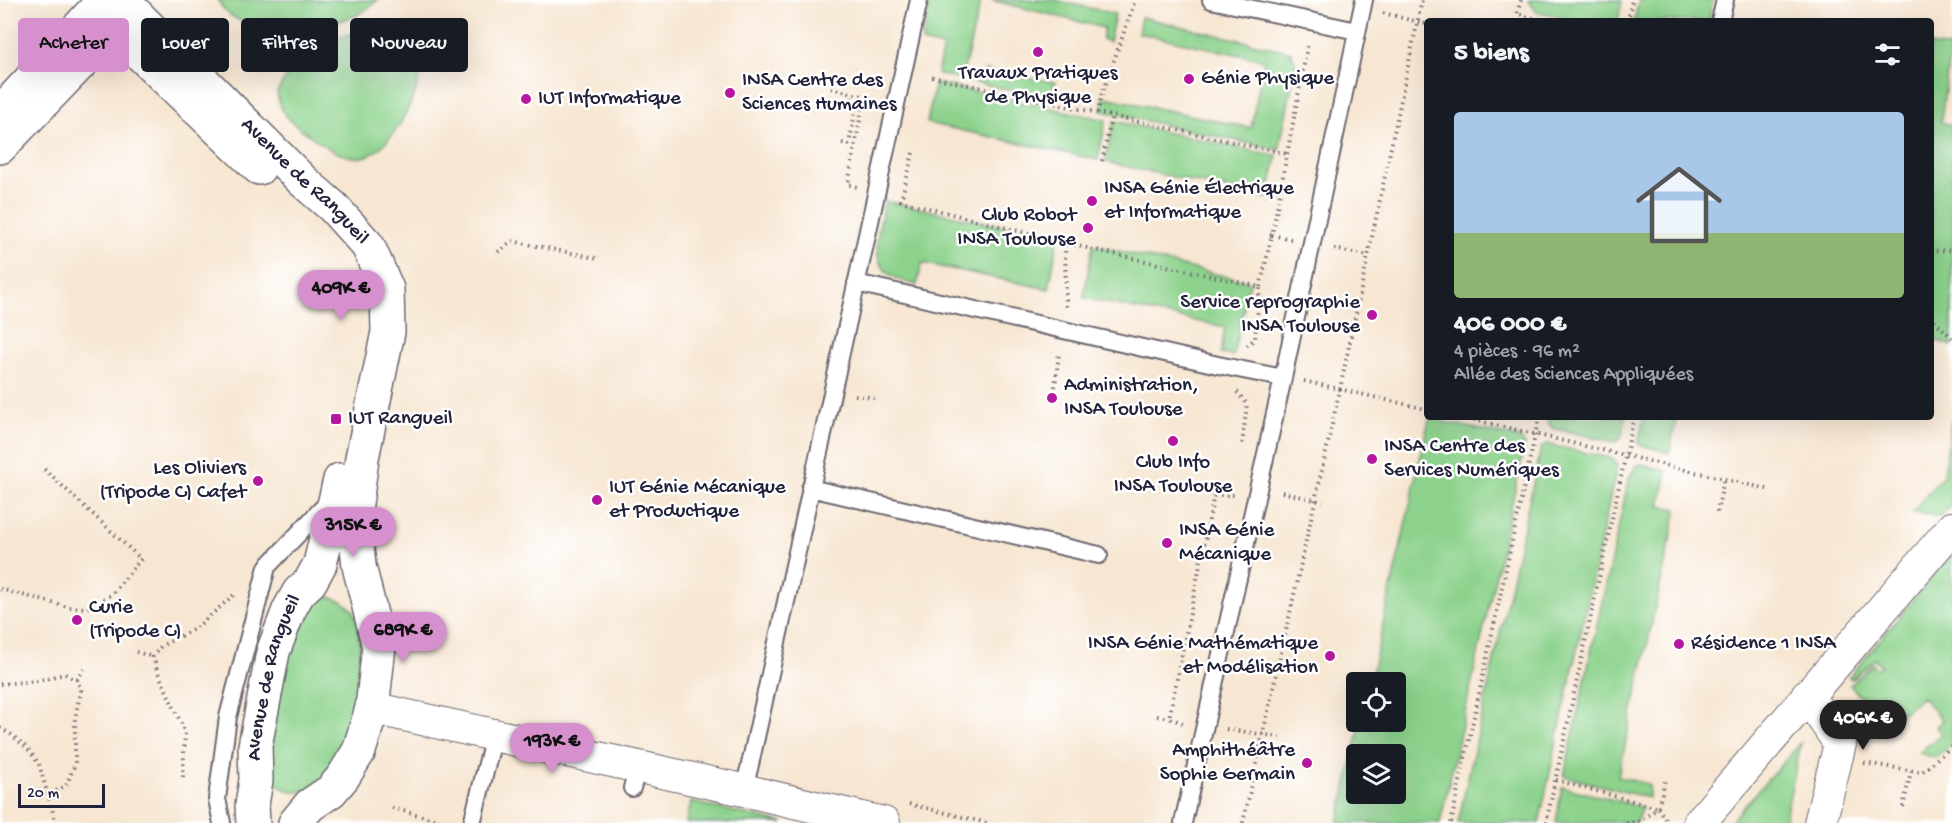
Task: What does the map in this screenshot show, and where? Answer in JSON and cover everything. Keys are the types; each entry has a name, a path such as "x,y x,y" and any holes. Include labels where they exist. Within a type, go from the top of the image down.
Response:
{"street":[{"path":"0,113 117,6"},
{"path":"0,147 117,6"},
{"name":"Avenue de Rangueil","path":"117,6 347,255 366,298 367,341 339,491 320,564 289,610 273,652 255,746 256,780 252,805 253,823"},
{"name":"Avenue de Rangueil","path":"117,6 303,182 333,207 368,246 387,289 388,332 362,458 354,519 359,566 379,647 372,708 359,752 343,777 331,791 303,814 297,807 283,806 270,796 256,780"},
{"path":"1699,823 1807,694 1952,528"},
{"name":"Avenue de Rangueil","path":"310,582 340,581 352,588 370,606"},
{"path":"1807,694 1840,744 1820,823"},
{"path":"372,708 494,736 635,778 743,790 884,823"}],"lane":[{"path":"743,790 919,0"},
{"path":"1211,0 1357,31"},
{"path":"1721,18 1725,0"},
{"path":"1183,823 1283,378 1363,4"},
{"path":"856,284 1283,378"},
{"path":"810,488 1099,555"},
{"path":"222,823 217,799 228,717 267,567 339,491"},
{"path":"472,823 494,736"}],"path":[{"path":"1243,823 1340,389 1422,0"},
{"path":"1521,0 1517,14 1533,18"},
{"path":"1629,18 1632,0"},
{"path":"1098,113 1101,97 1135,1"},
{"path":"1363,4 1424,23"},
{"path":"1239,351 1256,339 1260,287 1309,39"},
{"path":"932,77 1288,154"},
{"path":"831,88 871,98"},
{"path":"842,143 849,144 856,108 849,94"},
{"path":"848,184 862,109 856,108"},
{"path":"1102,161 1112,116"},
{"path":"913,153 901,201 1260,287"},
{"path":"498,252 512,241 596,258"},
{"path":"1065,241 1066,315"},
{"path":"1934,251 1952,250"},
{"path":"1934,320 1952,338"},
{"path":"1055,387 1060,349"},
{"path":"1320,384 1424,409"},
{"path":"1231,385 1247,404 1241,448"},
{"path":"1473,420 1767,489"},
{"path":"1451,823 1538,420"},
{"path":"1546,823 1633,420"},
{"path":"0,589 68,607 87,608 111,595 141,559 42,467"},
{"path":"1717,513 1724,479"},
{"path":"1202,492 1233,496 1235,488"},
{"path":"1282,492 1323,502"},
{"path":"1169,718 1214,495"},
{"path":"153,657 161,646 196,628 267,567"},
{"path":"1287,629 1295,630"},
{"path":"136,652 153,657"},
{"path":"153,657 185,732 183,777"},
{"path":"77,680 84,669"},
{"path":"0,684 36,681 65,674 77,680 81,690 75,718 75,764 66,786 47,795"},
{"path":"1157,716 1184,724 1182,734"},
{"path":"0,728 28,749 39,764 56,823"},
{"path":"1263,734 1280,737"},
{"path":"1836,758 1922,772 1952,746"},
{"path":"1903,807 1911,771"},
{"path":"1556,780 1658,808 1668,823"},
{"path":"1626,823 1640,821 1658,808 1665,781"},
{"path":"392,808 449,823"},
{"path":"931,809 987,823"}],"green space":[{"path":"218,0 378,0 355,16 338,21 338,18 241,18 241,20 227,13"},
{"path":"930,0 981,0 963,73 983,78 985,70 1055,82 1050,99 937,74 943,47 922,42"},
{"path":"991,0 1056,0 1115,14 1109,42 1102,39 1104,28"},
{"path":"1528,0 1622,0 1619,18 1565,18 1536,11"},
{"path":"1639,0 1713,0 1709,18 1635,18"},
{"path":"1141,17 1291,52 1296,65 1279,150 1101,111 1104,97 1251,128 1264,60 1138,33"},
{"path":"350,34 350,72 421,72 410,106 400,123 390,138 367,156 345,156 299,128 284,114 277,92 291,72 338,72 338,39"},
{"path":"1934,46 1950,48 1941,122 1952,125 1952,346 1934,340"},
{"path":"935,83 1106,120 1098,160 927,123"},
{"path":"1114,121 1277,156 1268,198 1105,162"},
{"path":"885,201 1058,238 1049,289 922,263 917,285 896,278 885,270 878,252 878,231"},
{"path":"1093,245 1250,282 1233,356 1221,354 1225,327 1083,298"},
{"path":"1952,418 1952,505 1941,517 1912,512 1943,476"},
{"path":"1429,420 1520,438 1525,445 1440,823 1338,823 1346,788 1346,804 1406,804 1406,744 1356,744 1359,732 1406,732 1406,672 1372,672"},
{"path":"1547,420 1625,420 1621,438 1615,442 1552,428"},
{"path":"1643,420 1676,420 1669,453 1638,444"},
{"path":"1546,444 1613,459 1617,466 1539,823 1458,823 1541,448"},
{"path":"1641,464 1667,471 1660,506 1677,509 1618,777 1649,784 1649,798 1564,776 1629,478 1636,466"},
{"path":"1952,553 1952,744 1936,758 1919,753 1941,734 1936,727 1942,720 1922,697 1887,726 1850,685 1873,664 1877,669 1881,665 1875,659 1852,679 1849,677"},
{"path":"330,597 342,601 353,610 358,623 359,678 354,710 344,741 329,770 310,790 298,792 287,790 269,775 267,755 283,664 307,604 317,598"},
{"path":"1801,743 1784,823 1729,823"},
{"path":"1562,787 1642,807 1636,822 1556,823"},
{"path":"691,802 784,823 686,823"}],"place":[{"name":"Travaux Pratiques de Physique","path":"1038,52"},
{"name":"Génie Physique","path":"1189,79"},
{"name":"INSA Centre des Sciences Humaines","path":"730,93"},
{"name":"IUT Informatique","path":"526,99"},
{"name":"INSA Génie Électrique et Informatique","path":"1092,201"},
{"name":"Club Robot INSA Toulouse","path":"1088,228"},
{"name":"Service reprographie INSA Toulouse","path":"1372,315"},
{"name":"Administration, INSA Toulouse","path":"1052,398"},
{"name":"IUT Rangueil","path":"336,419"},
{"name":"Club Info INSA Toulouse","path":"1173,441"},
{"name":"INSA Centre des Services Numériques","path":"1372,459"},
{"name":"Les Oliviers (Tripode C) Cafet","path":"258,481"},
{"name":"IUT Génie Mécanique et Productique","path":"597,500"},
{"name":"INSA Génie Mécanique","path":"1167,543"},
{"name":"Curie (Tripode C)","path":"77,620"},
{"name":"Résidence 1 INSA","path":"1679,644"},
{"name":"INSA Génie Mathématique et Modélisation","path":"1330,656"},
{"name":"Amphithéâtre Sophie Germain","path":"1307,763"}]}
